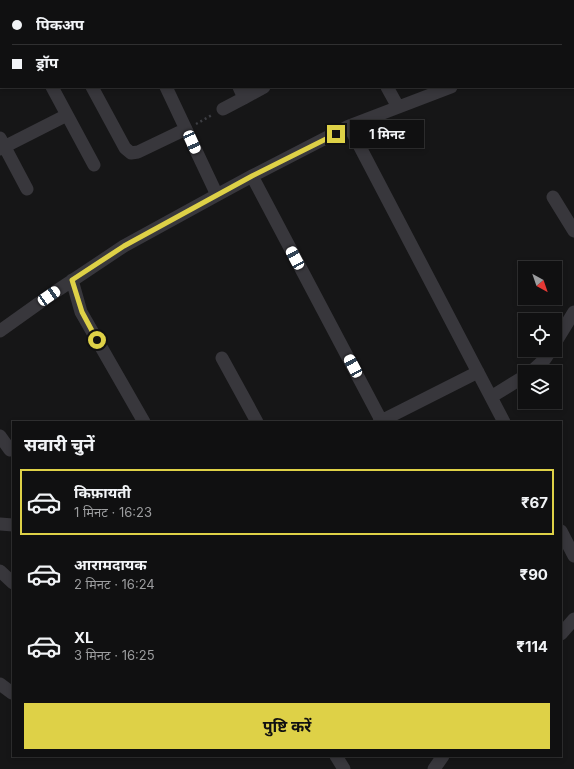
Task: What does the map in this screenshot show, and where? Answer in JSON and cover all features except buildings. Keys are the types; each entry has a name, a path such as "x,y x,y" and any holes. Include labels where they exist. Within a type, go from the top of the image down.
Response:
{"street":[{"path":"53,88 94,165"},
{"path":"93,88 125,148 131,153 138,152 186,129"},
{"path":"166,88 217,195"},
{"path":"223,109 241,92 259,88"},
{"path":"388,88 398,107"},
{"path":"0,331 72,280 124,246 252,176 350,126 448,88"},
{"path":"27,189 2,144 67,115"},
{"path":"350,126 503,421"},
{"path":"252,176 380,421"},
{"path":"553,197 574,231"},
{"path":"72,280 82,312 143,421"},
{"path":"562,332 574,312"},
{"path":"539,365 546,357"},
{"path":"222,358 256,421"},
{"path":"383,421 478,372"},
{"path":"491,397 518,380"},
{"path":"0,436 10,450"},
{"path":"0,524 12,525"},
{"path":"562,533 574,556"},
{"path":"0,571 12,582"},
{"path":"562,633 574,619"},
{"path":"0,684 12,693"},
{"path":"337,757 344,769"},
{"path":"434,769 443,757"}],"path":[{"path":"186,129 223,109"}],"route":[{"path":"97,340 82,312 72,280 124,246 252,176 336,134"}]}
